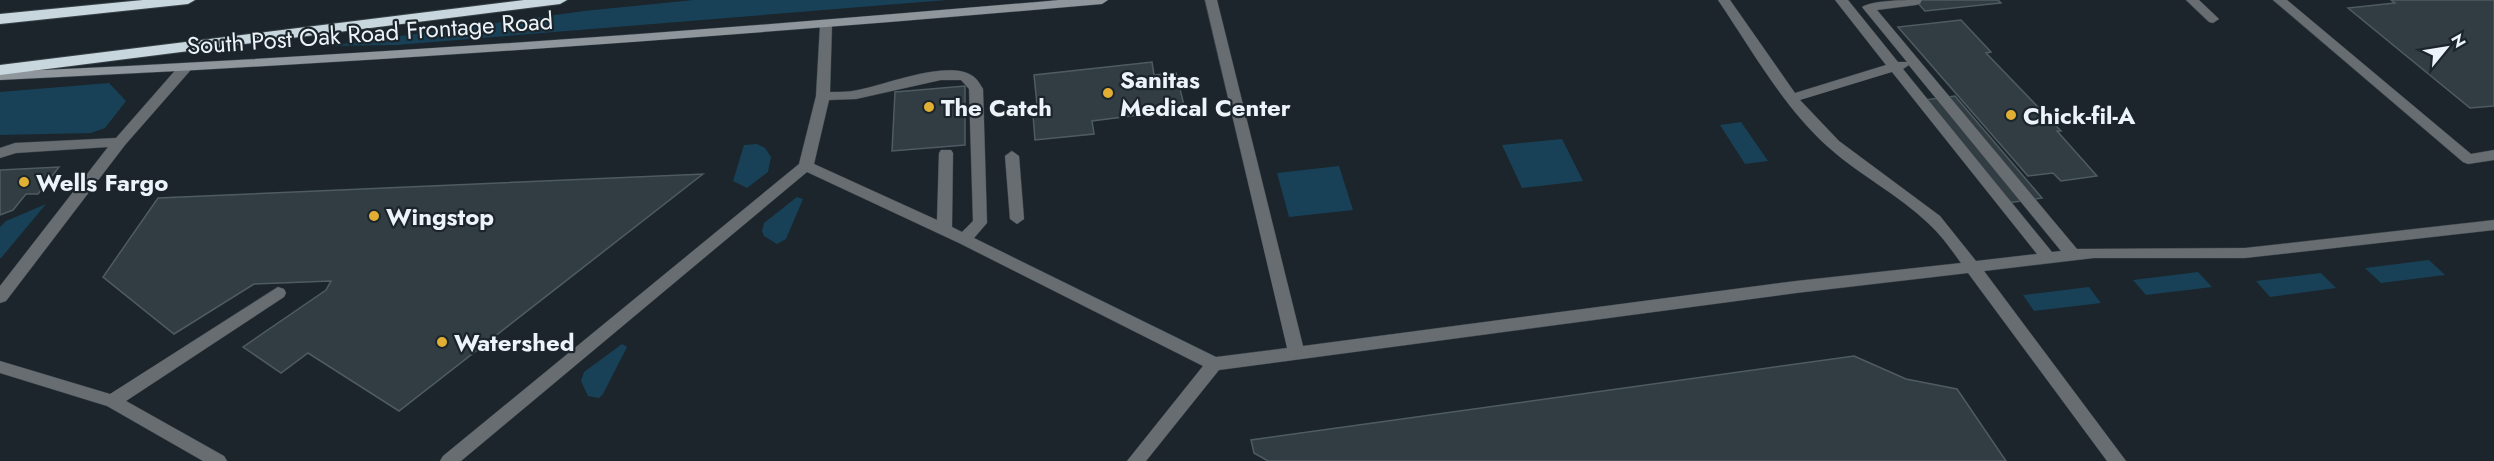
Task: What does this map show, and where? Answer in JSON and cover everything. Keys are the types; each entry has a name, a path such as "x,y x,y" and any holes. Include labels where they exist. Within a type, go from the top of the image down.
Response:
{"highway":[{"path":"0,19 188,0"},
{"path":"0,70 560,0"}],"main road":[{"name":"South Post Oak Road Frontage Road","path":"0,76 184,69 826,25 1102,0"}],"lane":[{"path":"1211,0 1296,352"},
{"path":"1724,0 1793,98 1820,132 1853,161 1928,214 1953,240 2117,461"},
{"path":"1841,0 2049,259"},
{"path":"2192,0 2213,19"},
{"path":"2279,0 2468,159 2494,155"},
{"path":"1916,1 1868,7 2074,256"},
{"path":"449,461 806,166 823,96 826,25"},
{"path":"1793,98 1913,62"},
{"path":"0,297 120,142 184,69"},
{"path":"823,96 860,95 894,84 951,76 963,76 971,81 976,89 980,223 964,239"},
{"path":"0,148 120,142"},
{"path":"0,153 15,148"},
{"path":"944,230 946,153"},
{"path":"1012,156 1017,219"},
{"path":"806,166 964,239 1214,364 2094,253 2245,253 2494,225"},
{"path":"112,401 278,293"},
{"path":"1136,461 1214,364"},
{"path":"0,368 112,401 218,461"}],"shaded area":[{"path":"694,0 947,0 396,45 328,46 584,11"},
{"path":"109,83 126,101 105,128 91,133 0,135 0,92"},
{"path":"1741,122 1768,161 1745,164 1720,125"},
{"path":"1562,139 1583,181 1522,188 1502,145"},
{"path":"757,144 765,148 771,157 768,172 747,188 733,181 744,145"},
{"path":"1339,166 1353,210 1289,217 1277,173"},
{"path":"797,197 803,199 786,239 777,244 764,236 762,231 764,223"},
{"path":"46,204 0,258 0,227 6,221"},
{"path":"2429,260 2445,275 2381,283 2365,268"},
{"path":"2198,272 2212,287 2146,295 2133,280"},
{"path":"2321,273 2336,288 2270,297 2256,281"},
{"path":"2089,287 2101,303 2034,311 2023,295"},
{"path":"622,344 627,347 603,394 599,398 588,396 581,381 584,372"}],"building":[{"path":"1915,0 1998,0 2001,3 1925,11"},
{"path":"2391,0 2494,0 2494,106 2470,108 2348,8 2395,3"},
{"name":"Chick-fil-A","path":"1961,20 1991,52 1986,53 2061,131 2057,131 2097,176 2061,181 2053,173 2028,176 1898,27"},
{"name":"Sanitas Medical Center","path":"1152,62 1154,75 1176,73 1185,109 1092,121 1094,134 1035,140 1033,115 1038,115 1034,75"},
{"name":"The Catch","path":"965,86 965,145 892,151 895,92"},
{"path":"1955,96 2042,198 2000,204 1916,101"},
{"name":"Wells Fargo","path":"59,167 38,194 26,194 13,210 0,215 0,170"},
{"path":"703,174 399,411 308,353 281,373 243,347 326,290 331,281 254,284 174,334 103,277 158,198"},
{"path":"1854,356 1906,379 1957,389 2006,461 1268,461 1254,453 1251,440"}],"place":[{"name":"Sanitas Medical Center","path":"1108,93"},
{"name":"The Catch","path":"929,107"},
{"name":"Chick-fil-A","path":"2011,115"},
{"name":"Wells Fargo","path":"24,182"},
{"name":"Wingstop","path":"374,216"},
{"name":"Watershed","path":"442,342"}]}
